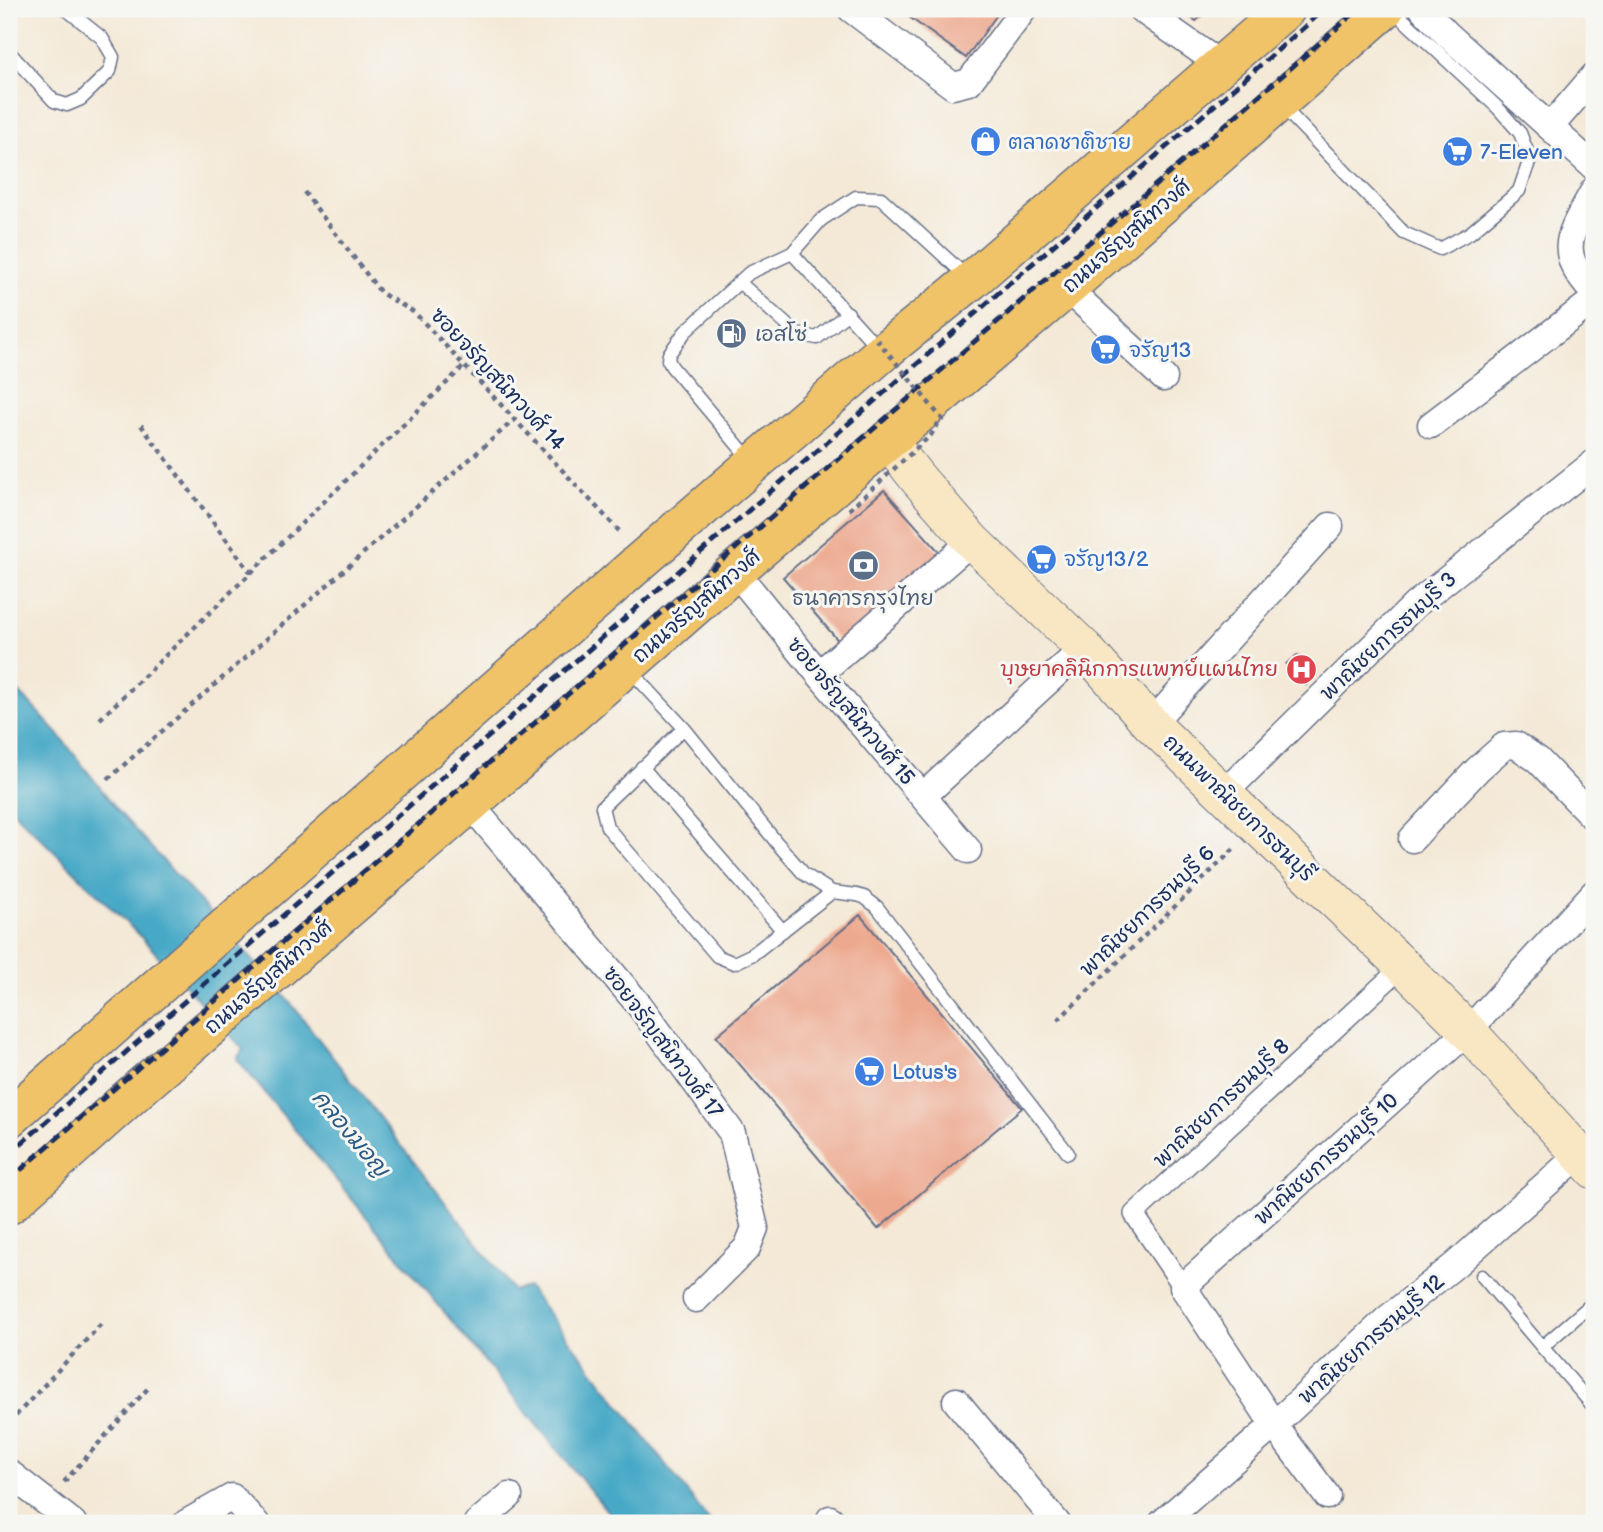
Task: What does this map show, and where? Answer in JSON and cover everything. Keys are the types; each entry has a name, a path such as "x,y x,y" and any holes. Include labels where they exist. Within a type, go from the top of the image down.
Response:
{"main road":[{"path":"9,1118 643,559 754,465 879,344 971,281 1286,9"},
{"name":"ถนนจรัญสนิทวงศ์","path":"9,1205 141,1087 470,804 735,571 1067,288 1385,9"},
{"name":"ถนนพาณิชยการธนบุรี","path":"888,441 918,480 972,541 1084,648 1150,724 1258,825 1468,1031 1587,1162"}],"street":[{"path":"852,9 953,86 969,82 1024,9"},
{"path":"1141,9 1221,65"},
{"path":"1423,9 1594,167"},
{"path":"1550,127 1594,76"},
{"path":"1594,190 1572,231 1568,253 1580,278 1594,293"},
{"path":"1067,288 1164,378"},
{"path":"1431,425 1594,300"},
{"name":"พาณิชยการธนบุรี 3","path":"1224,793 1415,605 1594,463"},
{"path":"1150,724 1330,526"},
{"path":"819,674 972,541"},
{"name":"ซอยจรัญสนิทวงศ์ 15","path":"735,571 968,850"},
{"path":"923,796 1084,648"},
{"path":"1412,839 1478,769 1504,746 1516,745 1538,760 1594,818"},
{"name":"ซอยจรัญสนิทวงศ์ 17","path":"470,804 640,1006 732,1133 755,1228 747,1248 696,1299"},
{"name":"พาณิชยการธนบุรี 10","path":"1183,1287 1468,1031 1594,893"},
{"name":"พาณิชยการธนบุรี 8","path":"1183,1287 1133,1214 1403,966"},
{"name":"พาณิชยการธนบุรี 12","path":"1171,1520 1387,1319 1587,1162"},
{"path":"1183,1287 1275,1425 1327,1496"},
{"path":"956,1401 1058,1523"},
{"path":"9,1473 73,1523"},
{"path":"477,1523 509,1496"},
{"path":"186,1523 232,1497 256,1523"}],"lane":[{"path":"9,52 54,101 66,105 81,99 110,71 113,57 102,38 66,9"},
{"path":"1279,102 1404,233 1440,249 1471,233 1519,191 1530,159 1520,133 1499,108 1392,9"},
{"path":"754,465 668,360 669,354 685,332 739,282 750,273 792,253 821,220 856,197 881,198 971,281"},
{"path":"792,253 879,344"},
{"path":"739,282 797,334 817,338 848,313"},
{"path":"626,666 684,728 804,874 832,892 864,897 877,907 1068,1153"},
{"path":"684,728 602,807 607,827 717,956 734,963 753,954 832,892"},
{"path":"642,766 783,931"},
{"path":"1482,1276 1594,1407"},
{"path":"1542,1347 1594,1302"}],"path":[{"name":"ซอยจรัญสนิทวงศ์ 14","path":"304,192 381,293 414,312 643,559"},
{"path":"849,510 931,435 943,420 879,344"},
{"path":"100,719 464,366"},
{"path":"108,779 514,420"},
{"path":"141,425 251,573"},
{"name":"พาณิชยการธนบุรี 6","path":"1058,1020 1258,825"},
{"path":"9,1423 103,1322"},
{"path":"46,1502 150,1386"}],"water":[{"name":"คลองมอญ","path":"9,681 58,734 121,814 286,997 514,1291 528,1287 711,1523 617,1523 237,1059 243,1049 142,938 18,816 9,804"}],"building":[{"path":"898,9 1001,9 966,58"},
{"path":"1179,9 1210,9 1196,21"},
{"name":"ธนาคารกรุงไทย","path":"884,490 942,555 842,645 783,577"},
{"name":"บุษยาคลินิกการแพทย์แผนไทย","path":"1297,655 1316,675 1306,685 1286,664"},
{"name":"Lotus's","path":"860,915 1022,1108 878,1229 716,1036"}],"railway":[{"path":"9,1154 1325,9"},
{"path":"9,1180 1359,9"}],"place":[{"name":"ตลาดชาติชาย","path":"985,142"},
{"name":"7-Eleven","path":"1457,152"},
{"name":"เอสโซ่","path":"732,334"},
{"name":"จรัญ13","path":"1106,350"},
{"name":"จรัญ13/2","path":"1041,559"},
{"name":"ธนาคารกรุงไทย","path":"863,566"},
{"name":"บุษยาคลินิกการแพทย์แผนไทย","path":"1301,669"},
{"name":"Lotus's","path":"869,1072"}]}
